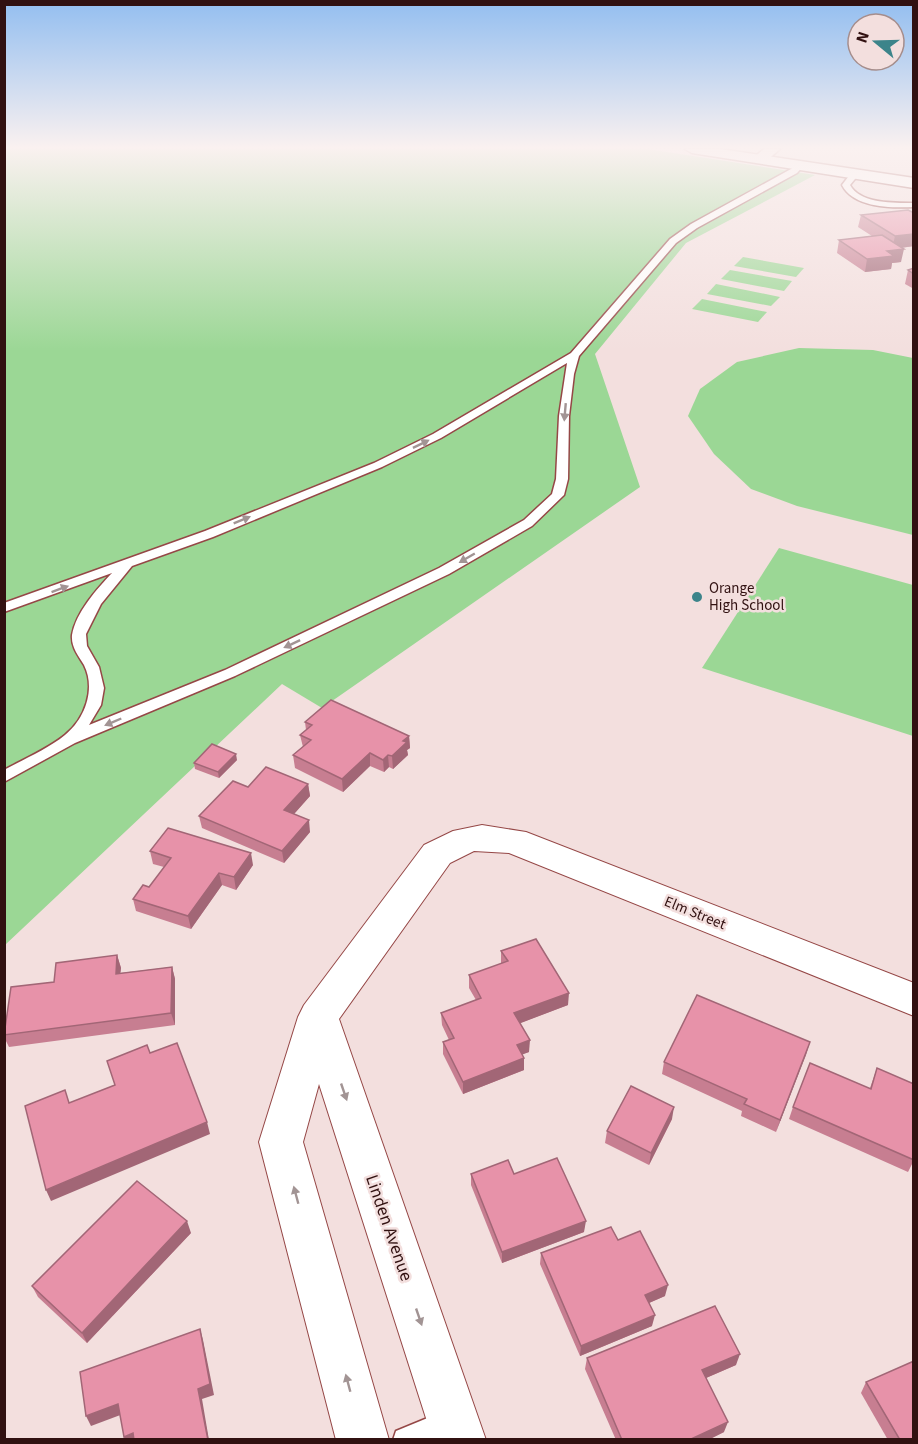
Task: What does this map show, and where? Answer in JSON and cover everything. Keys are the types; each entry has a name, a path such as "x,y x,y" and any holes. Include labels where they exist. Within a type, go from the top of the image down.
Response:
{"street":[{"name":"Elm Street","path":"318,1017 437,854 456,843 474,837 514,841 914,1000"},
{"name":"Linden Avenue","path":"318,1017 457,1430"},
{"path":"318,1017 281,1142 363,1440"}],"lane":[{"path":"4,608 132,562 378,465 437,436 574,355 673,241 711,216"},
{"path":"4,777 70,740 262,658 444,571 528,523 558,495 562,479 564,416 569,374 574,355"},
{"path":"70,740 96,703 96,686 92,666 81,651 80,628 118,574 132,562"},
{"path":"405,1440 457,1430"}],"green space":[{"path":"5,216 736,216 686,243 595,354 640,487 322,708 282,684 5,945"},
{"path":"743,257 804,268 796,277 734,266"},
{"path":"730,270 792,281 784,291 721,279"},
{"path":"716,284 780,297 771,306 707,294"},
{"path":"702,299 767,312 758,322 692,309"},
{"path":"799,348 873,350 913,358 913,535 797,506 751,489 714,454 688,416 700,389 737,362"},
{"path":"779,548 913,585 913,736 702,668"}],"building":[{"path":"863,216 914,216 914,234 895,236"},
{"path":"882,235 904,249 887,251 894,256 867,259 839,240"},
{"path":"331,700 409,736 403,741 407,742 392,756 388,755 383,760 370,753 342,779 293,755 311,740 300,735 312,725 305,722"},
{"path":"212,744 236,754 218,772 194,763"},
{"path":"266,767 308,784 284,810 309,820 282,851 199,816 233,781 248,787"},
{"path":"168,828 251,853 234,877 219,873 188,916 133,899 143,885 149,887 171,858 150,851"},
{"path":"536,939 569,993 514,1013 530,1040 517,1045 524,1058 463,1082 443,1042 454,1038 441,1013 481,998 469,975 508,961 501,951"},
{"path":"117,955 116,974 172,967 171,1013 4,1035 11,987 54,982 56,963"},
{"path":"697,995 810,1042 780,1120 744,1104 747,1099 664,1062"},
{"path":"177,1043 207,1122 46,1190 25,1106 65,1090 69,1103 115,1085 107,1061 147,1045 150,1053"},
{"path":"810,1063 871,1089 877,1068 914,1084 914,1160 793,1107"},
{"path":"631,1086 674,1107 651,1153 607,1131"},
{"path":"557,1158 586,1221 502,1252 471,1174 508,1160 514,1174"},
{"path":"137,1181 187,1221 82,1333 32,1286"},
{"path":"611,1227 618,1240 640,1231 668,1285 645,1295 655,1315 581,1346 541,1253"},
{"path":"715,1306 740,1354 702,1370 728,1422 689,1440 622,1440 587,1358"},
{"path":"200,1329 210,1384 198,1389 208,1440 134,1440 133,1433 124,1437 118,1404 86,1416 80,1372"},
{"path":"914,1361 914,1440 900,1440 866,1382"}],"place":[{"name":"Orange High School","path":"697,597"}]}
